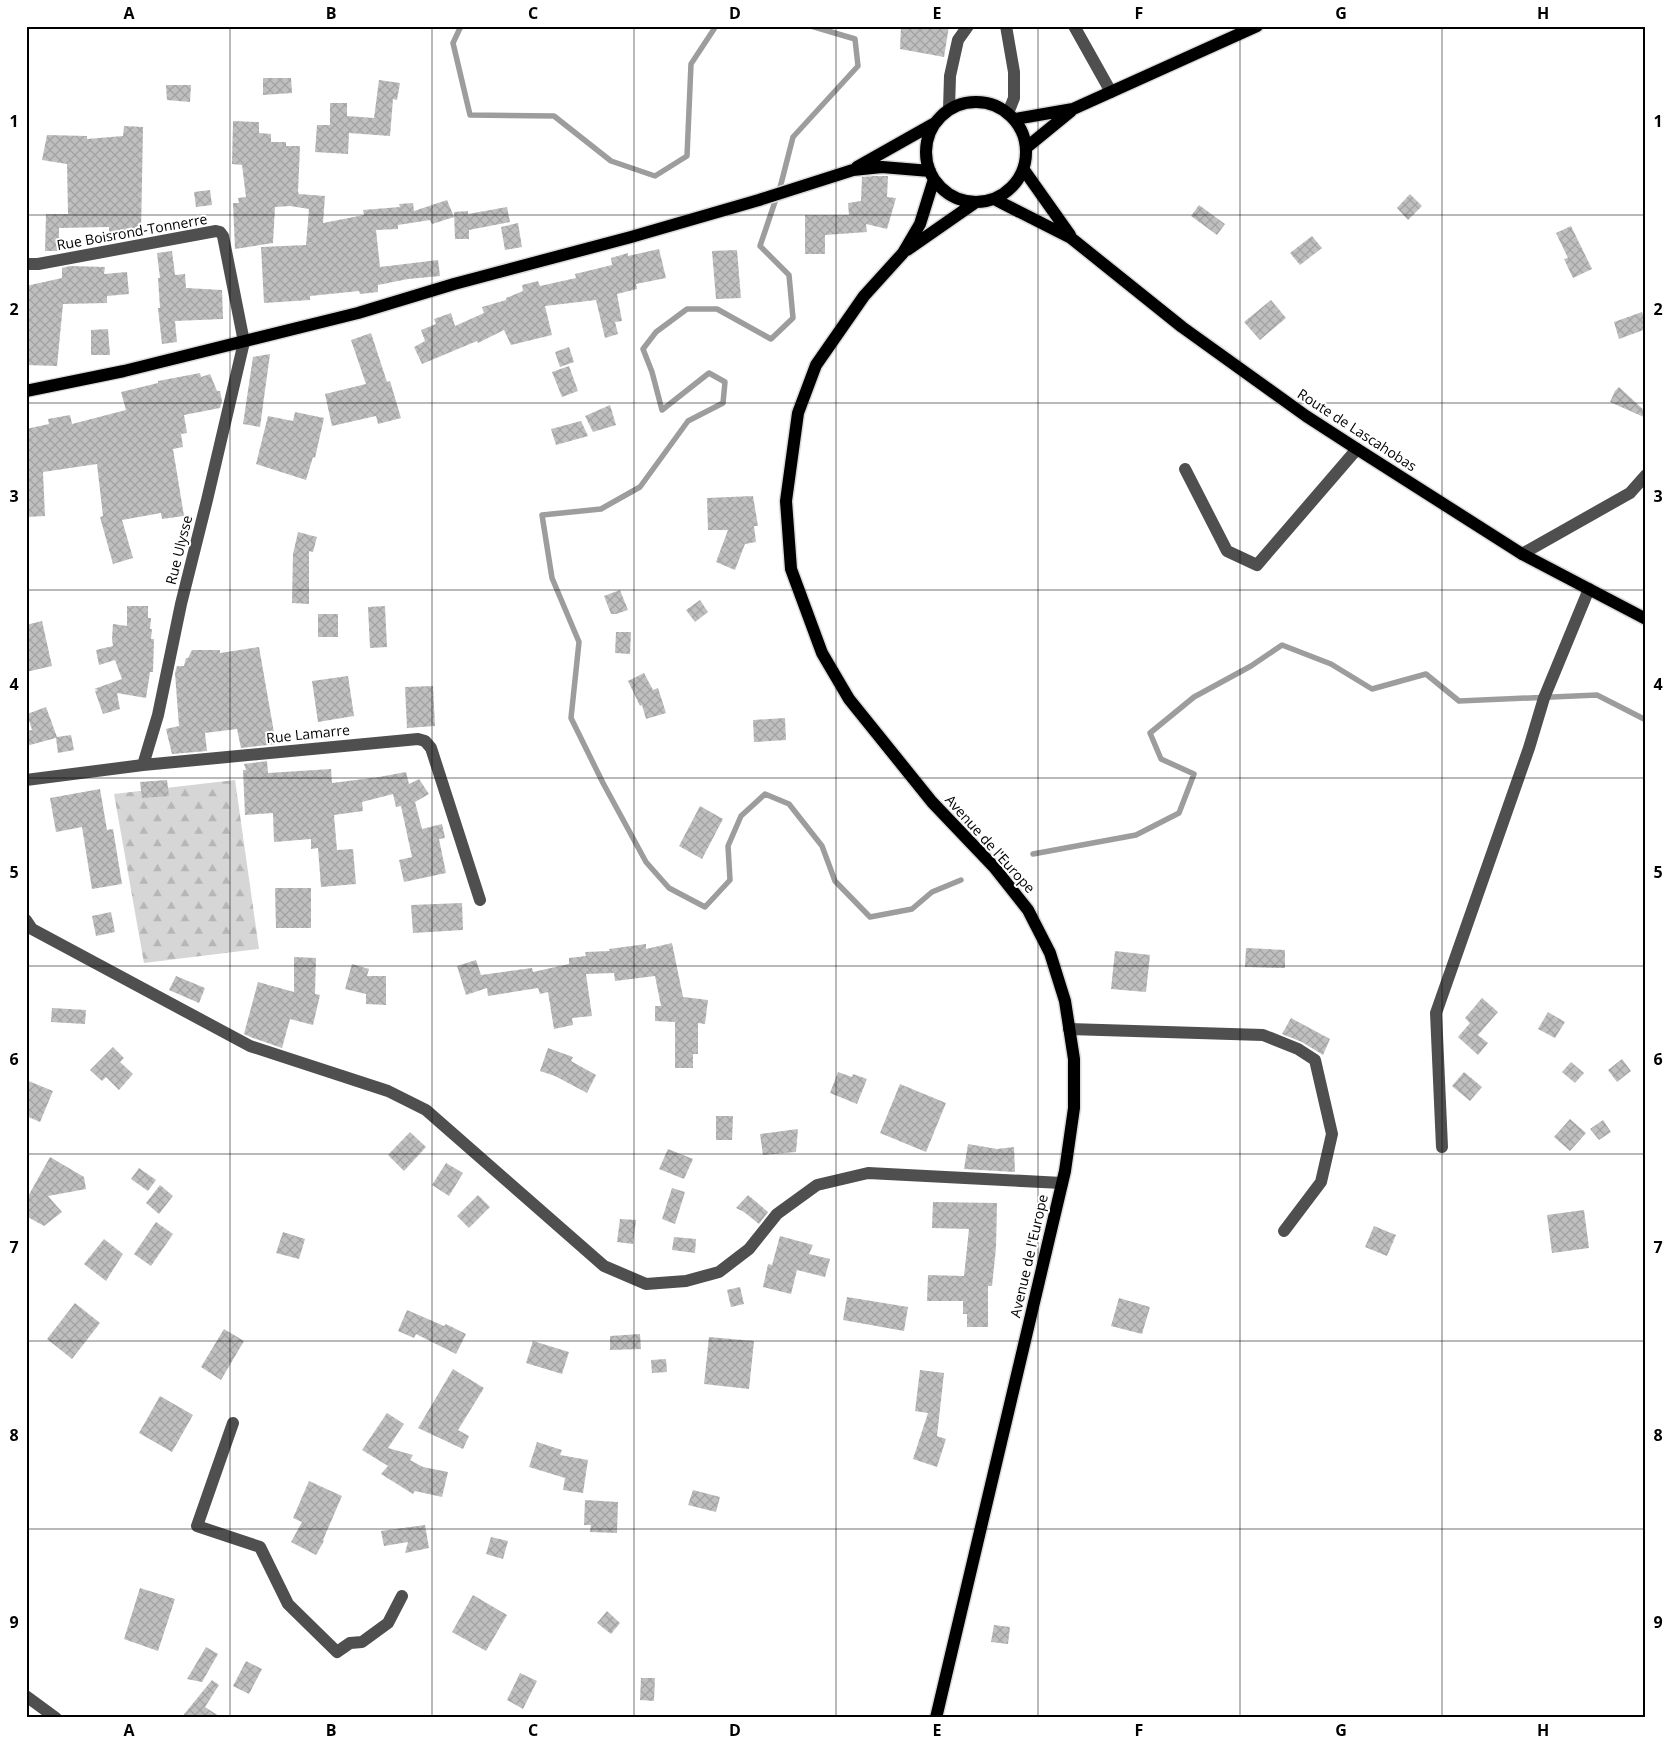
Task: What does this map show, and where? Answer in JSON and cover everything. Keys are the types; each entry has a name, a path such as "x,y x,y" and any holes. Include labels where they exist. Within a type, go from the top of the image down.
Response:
{"main road":[{"path":"1027,147 1073,109 1257,26"},
{"path":"853,170 935,123 949,109 969,102 990,103 1012,116 1023,132 1027,147 1024,170 1012,188 994,199 976,202 960,199 945,191 932,175 926,155 928,138 935,123"},
{"path":"1012,116 1073,109"},
{"path":"26,391 124,371 358,313 454,284 631,237 759,200 804,184 853,170 882,167 932,175"},
{"name":"Route de Lascahobas","path":"1024,170 1071,238"},
{"name":"Avenue de l'Europe","path":"932,175 920,224 903,253 864,296 816,365 798,413 786,501 791,569 822,653 849,699 932,802 994,867 1028,910 1050,952 1065,1001 1074,1059 1074,1108 1062,1183 936,1718"},
{"name":"Route de Lascahobas","path":"994,199 1071,238 1182,327 1306,416 1357,449 1522,554 1646,618"},
{"name":"Avenue de l'Europe","path":"903,253 976,202"}],"street":[{"path":"949,109 950,76 958,40 968,26"},
{"path":"1006,26 1014,72 1012,116"},
{"path":"1074,26 1111,92"},
{"name":"Rue Boisrond-Tonnerre","path":"26,264 38,264 216,231 220,232 223,236 244,342"},
{"name":"Rue Ulysse","path":"143,765 158,715 181,604 244,342"},
{"path":"1185,468 1227,551 1257,565 1357,449"},
{"path":"1522,554 1630,492 1646,476"},
{"path":"1442,1146 1436,1013 1529,748 1544,698 1589,588"},
{"name":"Rue Lamarre","path":"26,780 143,765 418,739 425,741 431,748 480,900"},
{"path":"29,925 250,1046 388,1092 426,1110 604,1266 646,1284 686,1281 719,1272 749,1249 777,1214 817,1185 868,1173 1062,1183"},
{"path":"1069,1029 1263,1036 1298,1049 1314,1060 1332,1134 1321,1182 1284,1231"},
{"path":"233,1423 197,1526 260,1547 288,1604 337,1652 350,1643 362,1642 388,1623 402,1596"},
{"path":"26,1696 56,1718"}],"green space":[{"path":"235,780 259,949 144,963 114,794"}],"building":[{"path":"901,26 949,26 944,57 900,49"},
{"path":"263,78 291,78 292,93 263,95"},
{"path":"379,80 400,83 397,100 393,99 390,136 349,133 348,154 315,152 317,125 330,125 330,103 347,103 347,116 374,118"},
{"path":"166,85 191,85 190,102 167,100"},
{"path":"233,121 259,122 259,133 271,134 271,142 286,142 286,146 300,146 298,192 299,194 325,196 323,223 364,215 363,210 400,207 399,204 413,203 414,211 447,200 454,217 432,224 430,220 398,225 398,229 376,230 380,267 438,260 440,276 408,279 378,285 378,292 360,294 359,291 310,296 310,300 264,303 261,247 306,245 309,209 290,206 275,207 273,243 235,249 233,203 239,203 238,198 246,197 242,165 232,164"},
{"path":"124,126 143,127 141,233 109,232 109,227 59,228 59,251 45,251 46,214 68,214 67,164 42,160 47,135 87,136 87,139 123,136"},
{"path":"888,176 887,197 896,198 887,229 866,224 867,232 825,235 825,254 805,254 805,215 849,215 848,203 861,201 862,177"},
{"path":"210,190 212,205 196,207 194,192"},
{"path":"1410,194 1422,206 1408,220 1397,208"},
{"path":"1199,205 1225,224 1217,235 1191,216"},
{"path":"507,207 510,222 469,230 469,239 455,239 454,212 468,211 468,214"},
{"path":"518,223 522,247 505,250 501,227"},
{"path":"1571,226 1592,269 1573,278 1564,259 1568,258 1556,233"},
{"path":"1312,236 1322,248 1300,265 1290,253"},
{"path":"659,249 666,278 636,284 637,289 617,294 622,321 615,322 618,334 605,338 596,300 545,306 552,335 511,345 504,330 478,343 477,341 422,364 414,347 425,341 421,330 436,324 434,319 451,313 455,326 484,313 482,307 506,300 506,298 523,291 522,285 538,281 540,286 576,278 575,274 612,265 611,258 628,253 628,256"},
{"path":"737,250 741,298 716,299 712,251"},
{"path":"172,251 175,275 185,274 186,288 222,290 223,319 175,321 177,342 162,344 158,308 160,308 158,278 160,278 157,253"},
{"path":"70,266 105,267 104,274 127,272 129,294 107,296 107,303 63,304 57,366 26,365 26,286 62,278 62,268"},
{"path":"1271,300 1286,318 1260,340 1244,322"},
{"path":"1642,312 1646,329 1619,339 1614,322"},
{"path":"108,329 110,355 91,355 91,330"},
{"path":"371,333 387,382 390,381 401,418 378,424 376,416 332,426 325,394 366,384 351,340"},
{"path":"569,347 574,362 560,367 555,352"},
{"path":"270,354 260,427 243,424 253,357"},
{"path":"569,366 578,391 562,397 552,372"},
{"path":"200,373 201,377 210,374 217,391 220,391 222,401 220,408 184,415 187,433 181,434 183,447 173,449 184,516 162,519 161,513 122,520 133,558 113,564 100,517 103,516 97,464 43,472 45,516 26,517 26,429 49,424 48,419 70,415 72,424 126,410 121,392 158,383 158,381"},
{"path":"1619,387 1646,412 1646,418 1610,402"},
{"path":"610,405 616,425 593,432 585,416"},
{"path":"295,412 324,418 315,458 313,457 306,480 256,464 268,416 293,421"},
{"path":"581,421 588,436 556,445 551,429"},
{"path":"753,496 758,526 754,526 756,542 745,544 735,570 716,562 728,530 708,530 707,498"},
{"path":"298,532 317,537 313,552 309,551 309,604 292,603 293,554"},
{"path":"620,590 628,610 611,614 604,596"},
{"path":"700,600 708,612 695,622 686,610"},
{"path":"127,606 148,606 148,618 151,618 150,629 152,629 151,639 154,639 153,672 150,672 146,698 117,693 120,709 103,714 95,691 98,690 94,689 122,679 115,660 99,665 96,650 113,646 113,624 127,626"},
{"path":"385,606 387,647 370,648 368,607"},
{"path":"318,614 338,614 338,637 318,637"},
{"path":"42,621 52,666 26,672 26,625"},
{"path":"616,632 631,632 630,654 615,653"},
{"path":"259,647 276,744 241,748 237,729 205,733 207,751 172,754 166,729 179,726 175,673 177,666 184,666 186,658 188,658 192,650 220,650 220,653"},
{"path":"644,673 653,690 658,688 666,713 646,719 642,705 640,706 628,681"},
{"path":"348,676 354,716 318,722 312,681"},
{"path":"433,686 435,726 407,728 405,687"},
{"path":"46,707 57,737 71,735 74,750 58,753 56,738 26,746 26,731 32,730 27,714"},
{"path":"785,718 786,740 754,742 753,720"},
{"path":"267,761 268,773 331,769 332,783 406,772 409,784 419,779 429,794 415,802 422,829 442,824 445,838 439,839 446,873 404,882 399,860 412,857 401,806 396,807 393,794 362,802 363,811 334,815 337,850 353,849 356,884 321,887 318,848 311,849 311,839 274,842 273,813 245,815 243,770 246,770 244,764"},
{"path":"167,780 169,796 142,798 140,782"},
{"path":"100,789 107,830 113,829 122,884 92,889 82,827 56,832 50,798"},
{"path":"700,806 723,819 702,859 679,846"},
{"path":"275,888 311,888 311,928 276,928"},
{"path":"462,903 463,930 413,933 411,905"},
{"path":"111,912 115,932 96,936 92,916"},
{"path":"672,943 683,997 708,1000 705,1024 698,1023 698,1054 693,1054 693,1068 675,1068 675,1022 655,1021 655,1006 661,1006 655,976 615,981 614,973 586,974 592,1016 572,1018 573,1025 554,1029 548,992 540,994 538,988 488,996 487,988 466,995 457,966 476,960 481,975 532,968 533,972 569,964 569,958 586,956 585,952 610,951 609,949 646,944 646,949"},
{"path":"1246,948 1285,950 1285,968 1245,967"},
{"path":"1115,951 1150,955 1146,992 1111,989"},
{"path":"294,957 316,958 315,994 320,995 313,1025 290,1019 282,1048 244,1034 258,982 294,992"},
{"path":"352,964 369,969 367,976 386,976 386,1005 366,1004 366,994 345,989"},
{"path":"176,976 205,988 199,1003 169,990"},
{"path":"1482,998 1498,1012 1478,1035 1488,1043 1478,1055 1458,1037 1470,1023 1465,1018"},
{"path":"52,1008 86,1010 85,1024 51,1022"},
{"path":"1548,1012 1565,1022 1555,1038 1538,1029"},
{"path":"1291,1018 1330,1039 1323,1055 1302,1042 1282,1034"},
{"path":"113,1047 124,1058 120,1062 133,1074 119,1090 106,1077 102,1081 90,1070"},
{"path":"548,1048 573,1057 571,1061 596,1075 587,1093 555,1076 540,1071"},
{"path":"1622,1059 1631,1071 1617,1082 1608,1070"},
{"path":"1571,1062 1584,1073 1575,1083 1562,1072"},
{"path":"838,1072 852,1077 853,1074 867,1079 857,1104 830,1093"},
{"path":"1464,1072 1482,1087 1470,1101 1452,1086"},
{"path":"26,1080 53,1091 40,1122 26,1116"},
{"path":"900,1084 946,1103 926,1152 880,1133"},
{"path":"716,1116 733,1116 732,1140 716,1140"},
{"path":"1570,1119 1586,1133 1570,1151 1554,1137"},
{"path":"1603,1120 1611,1132 1599,1140 1590,1129"},
{"path":"798,1129 796,1152 763,1155 760,1134"},
{"path":"410,1132 426,1147 404,1171 388,1155"},
{"path":"968,1144 997,1149 1014,1147 1015,1172 964,1169"},
{"path":"668,1149 693,1159 684,1179 659,1169"},
{"path":"50,1157 84,1177 86,1189 48,1196 62,1212 44,1226 26,1216 26,1200"},
{"path":"446,1163 463,1173 449,1196 432,1185"},
{"path":"139,1168 156,1180 148,1191 131,1179"},
{"path":"160,1185 173,1196 159,1214 146,1203"},
{"path":"672,1188 685,1192 675,1224 662,1219"},
{"path":"478,1195 490,1207 469,1228 457,1216"},
{"path":"748,1195 768,1212 759,1224 736,1208"},
{"path":"933,1202 997,1203 996,1248 992,1286 988,1286 988,1327 967,1327 967,1314 963,1314 963,1301 927,1301 928,1275 964,1276 969,1229 932,1228"},
{"path":"1584,1210 1589,1248 1552,1253 1547,1215"},
{"path":"620,1219 636,1220 633,1244 617,1242"},
{"path":"156,1222 173,1234 151,1266 134,1254"},
{"path":"1374,1226 1396,1235 1387,1256 1365,1247"},
{"path":"283,1232 305,1239 299,1259 276,1253"},
{"path":"780,1236 813,1245 809,1254 830,1259 825,1277 797,1270 791,1294 763,1287 768,1264 772,1265"},
{"path":"674,1237 696,1239 695,1253 672,1250"},
{"path":"104,1239 123,1254 106,1281 84,1264"},
{"path":"740,1287 744,1304 731,1307 727,1290"},
{"path":"847,1297 908,1307 904,1331 843,1320"},
{"path":"1119,1298 1150,1307 1142,1334 1111,1326"},
{"path":"75,1303 100,1323 72,1359 47,1339"},
{"path":"407,1310 444,1326 446,1324 466,1334 456,1354 416,1334 414,1338 398,1331"},
{"path":"224,1329 244,1341 221,1380 201,1367"},
{"path":"640,1334 641,1349 610,1350 610,1336"},
{"path":"709,1337 754,1341 749,1389 704,1384"},
{"path":"533,1341 569,1352 562,1374 526,1363"},
{"path":"666,1359 667,1372 652,1373 651,1360"},
{"path":"453,1369 484,1388 458,1430 469,1436 463,1449 418,1428"},
{"path":"920,1370 944,1373 937,1436 946,1439 937,1467 913,1459 928,1413 915,1411"},
{"path":"160,1396 193,1415 172,1452 139,1433"},
{"path":"387,1413 404,1424 388,1448 413,1455 410,1460 423,1467 448,1472 442,1497 415,1491 413,1494 381,1474 388,1466 362,1450"},
{"path":"537,1442 562,1450 560,1455 588,1460 583,1493 563,1490 565,1478 529,1467"},
{"path":"309,1481 342,1496 324,1541 316,1555 291,1542 302,1522 293,1518"},
{"path":"693,1490 720,1497 716,1512 688,1505"},
{"path":"585,1500 618,1502 617,1533 590,1532 591,1525 584,1525"},
{"path":"425,1525 429,1548 405,1553 408,1542 384,1546 381,1531"},
{"path":"491,1537 508,1541 503,1559 486,1554"},
{"path":"140,1588 175,1599 158,1651 124,1639"},
{"path":"473,1595 507,1615 486,1651 452,1632"},
{"path":"607,1611 620,1623 611,1634 597,1623"},
{"path":"994,1625 1010,1627 1008,1644 991,1642"},
{"path":"206,1647 218,1654 202,1682 187,1679"},
{"path":"246,1661 262,1669 249,1694 233,1686"},
{"path":"520,1673 537,1681 523,1709 507,1700"},
{"path":"641,1678 655,1678 654,1701 640,1700"},
{"path":"212,1680 219,1685 205,1707 222,1718 181,1718"}],"waterway":[{"path":"461,26 453,43 470,115 554,116 611,161 655,176 687,156 691,64 716,26"},
{"path":"811,26 855,39 858,66 793,137 781,184 760,246 789,275 793,318 771,339 717,309 687,309 656,332 643,349 652,372 662,410 709,373 725,382 723,403 688,421 640,487 601,509 542,515 552,578 579,642 571,718 603,783 646,862 669,888 705,907 730,880 728,846 741,816 765,794 789,804 822,846 835,881 870,917 912,909 932,892 961,880"},
{"path":"1033,854 1136,835 1179,813 1194,774 1161,759 1150,733 1194,697 1251,666 1282,645 1331,664 1372,689 1426,674 1459,701 1597,695 1646,720"}]}
